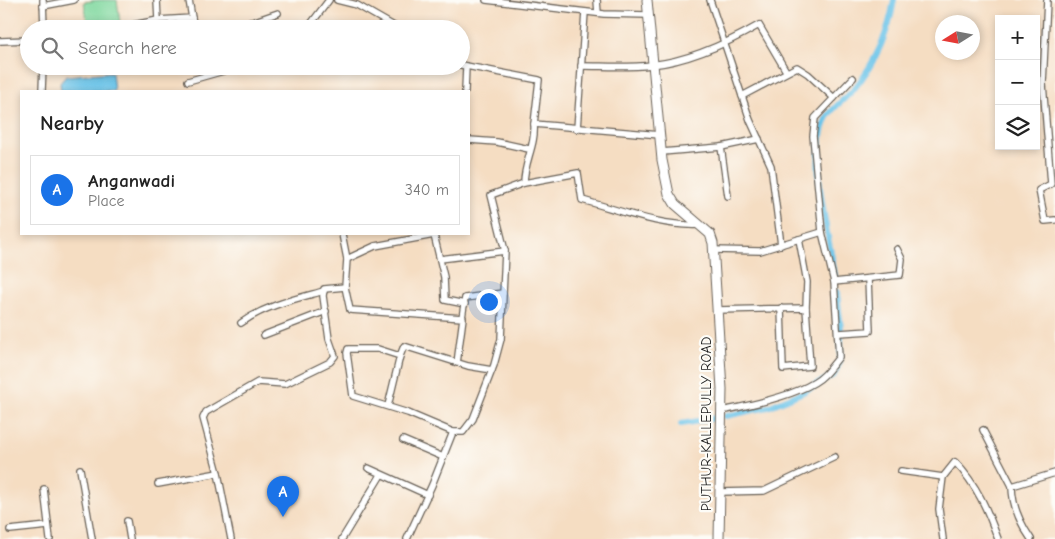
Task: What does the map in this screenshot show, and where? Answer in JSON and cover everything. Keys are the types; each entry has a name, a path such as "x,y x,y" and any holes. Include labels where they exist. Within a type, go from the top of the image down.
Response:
{"main road":[{"name":"PUTHUR-KALLEPULLY ROAD","path":"647,0 662,152 670,194 675,204 710,234 713,250 722,368 719,539"}],"street":[{"path":"44,20 43,3 74,0"},
{"path":"157,0 158,20 192,18 189,0"},
{"path":"314,20 328,0"},
{"path":"337,0 357,5 383,20"},
{"path":"486,0 585,12 648,15"},
{"path":"597,0 598,13"},
{"path":"710,0 726,43 742,96 771,166 782,245"},
{"path":"1046,0 1043,84 1051,184 1038,190 1045,222 1055,220"},
{"path":"577,129 585,12"},
{"path":"258,20 278,13"},
{"path":"582,66 653,65 705,52 759,25 786,71"},
{"path":"0,40 20,40"},
{"path":"470,67 539,80 534,124 534,144 529,149 524,183"},
{"path":"742,96 776,79 786,71 798,67 834,98"},
{"path":"42,90 43,75"},
{"path":"188,81 204,75"},
{"path":"464,75 465,90"},
{"path":"721,411 760,404 823,377 839,357 839,333 834,282 822,232 813,136 815,118 853,78"},
{"path":"534,124 660,135"},
{"path":"662,152 721,147 759,139"},
{"path":"470,140 497,142 529,149"},
{"path":"721,147 728,196"},
{"path":"400,356 378,349 348,349 353,396 388,406 453,432 463,432 473,419 492,370 501,339 505,251 491,196 524,183 578,173 582,200 646,218 689,226 701,225"},
{"path":"713,250 760,251 822,232"},
{"path":"342,235 347,259 345,287 350,310 462,318"},
{"path":"347,259 375,246 429,235"},
{"path":"434,235 440,259 445,300 464,304"},
{"path":"781,308 783,369 810,366 806,308 807,282 799,239"},
{"path":"834,282 901,274 902,260 897,249"},
{"path":"440,259 505,251"},
{"path":"839,333 870,331 868,279"},
{"path":"241,323 254,314 283,302 324,291 324,289 345,287"},
{"path":"231,539 218,472 203,425 203,418 206,412 258,382 285,384 330,362 335,356 329,339 324,291"},
{"path":"457,363 465,298 503,293"},
{"path":"717,310 806,308"},
{"path":"264,335 326,311"},
{"path":"388,406 404,346 457,363 492,370"},
{"path":"983,430 1012,486 1014,504 1021,525 1031,539"},
{"path":"407,539 428,495 453,432"},
{"path":"403,440 443,457"},
{"path":"720,492 764,492 835,457"},
{"path":"943,539 939,509 943,477 955,462 972,480 990,515 998,539"},
{"path":"368,468 428,495"},
{"path":"80,469 92,539"},
{"path":"902,471 943,477"},
{"path":"158,484 218,472"},
{"path":"1012,486 1055,473"},
{"path":"342,539 381,475"},
{"path":"44,489 50,539"},
{"path":"127,521 130,539"},
{"path":"10,530 48,526"}],"green space":[{"path":"117,0 120,20 87,20 84,2"}],"water":[{"path":"112,75 114,90 61,90 60,83 66,76"}],"waterway":[{"path":"835,277 821,197 819,176 821,136 828,115 854,89 875,58 889,24 894,0"},
{"path":"837,292 841,329"},
{"path":"726,416 768,407 801,393 834,375 840,362 841,335"},
{"path":"681,424 716,418"}],"place":[{"name":"Anganwadi","path":"283,517"}]}
